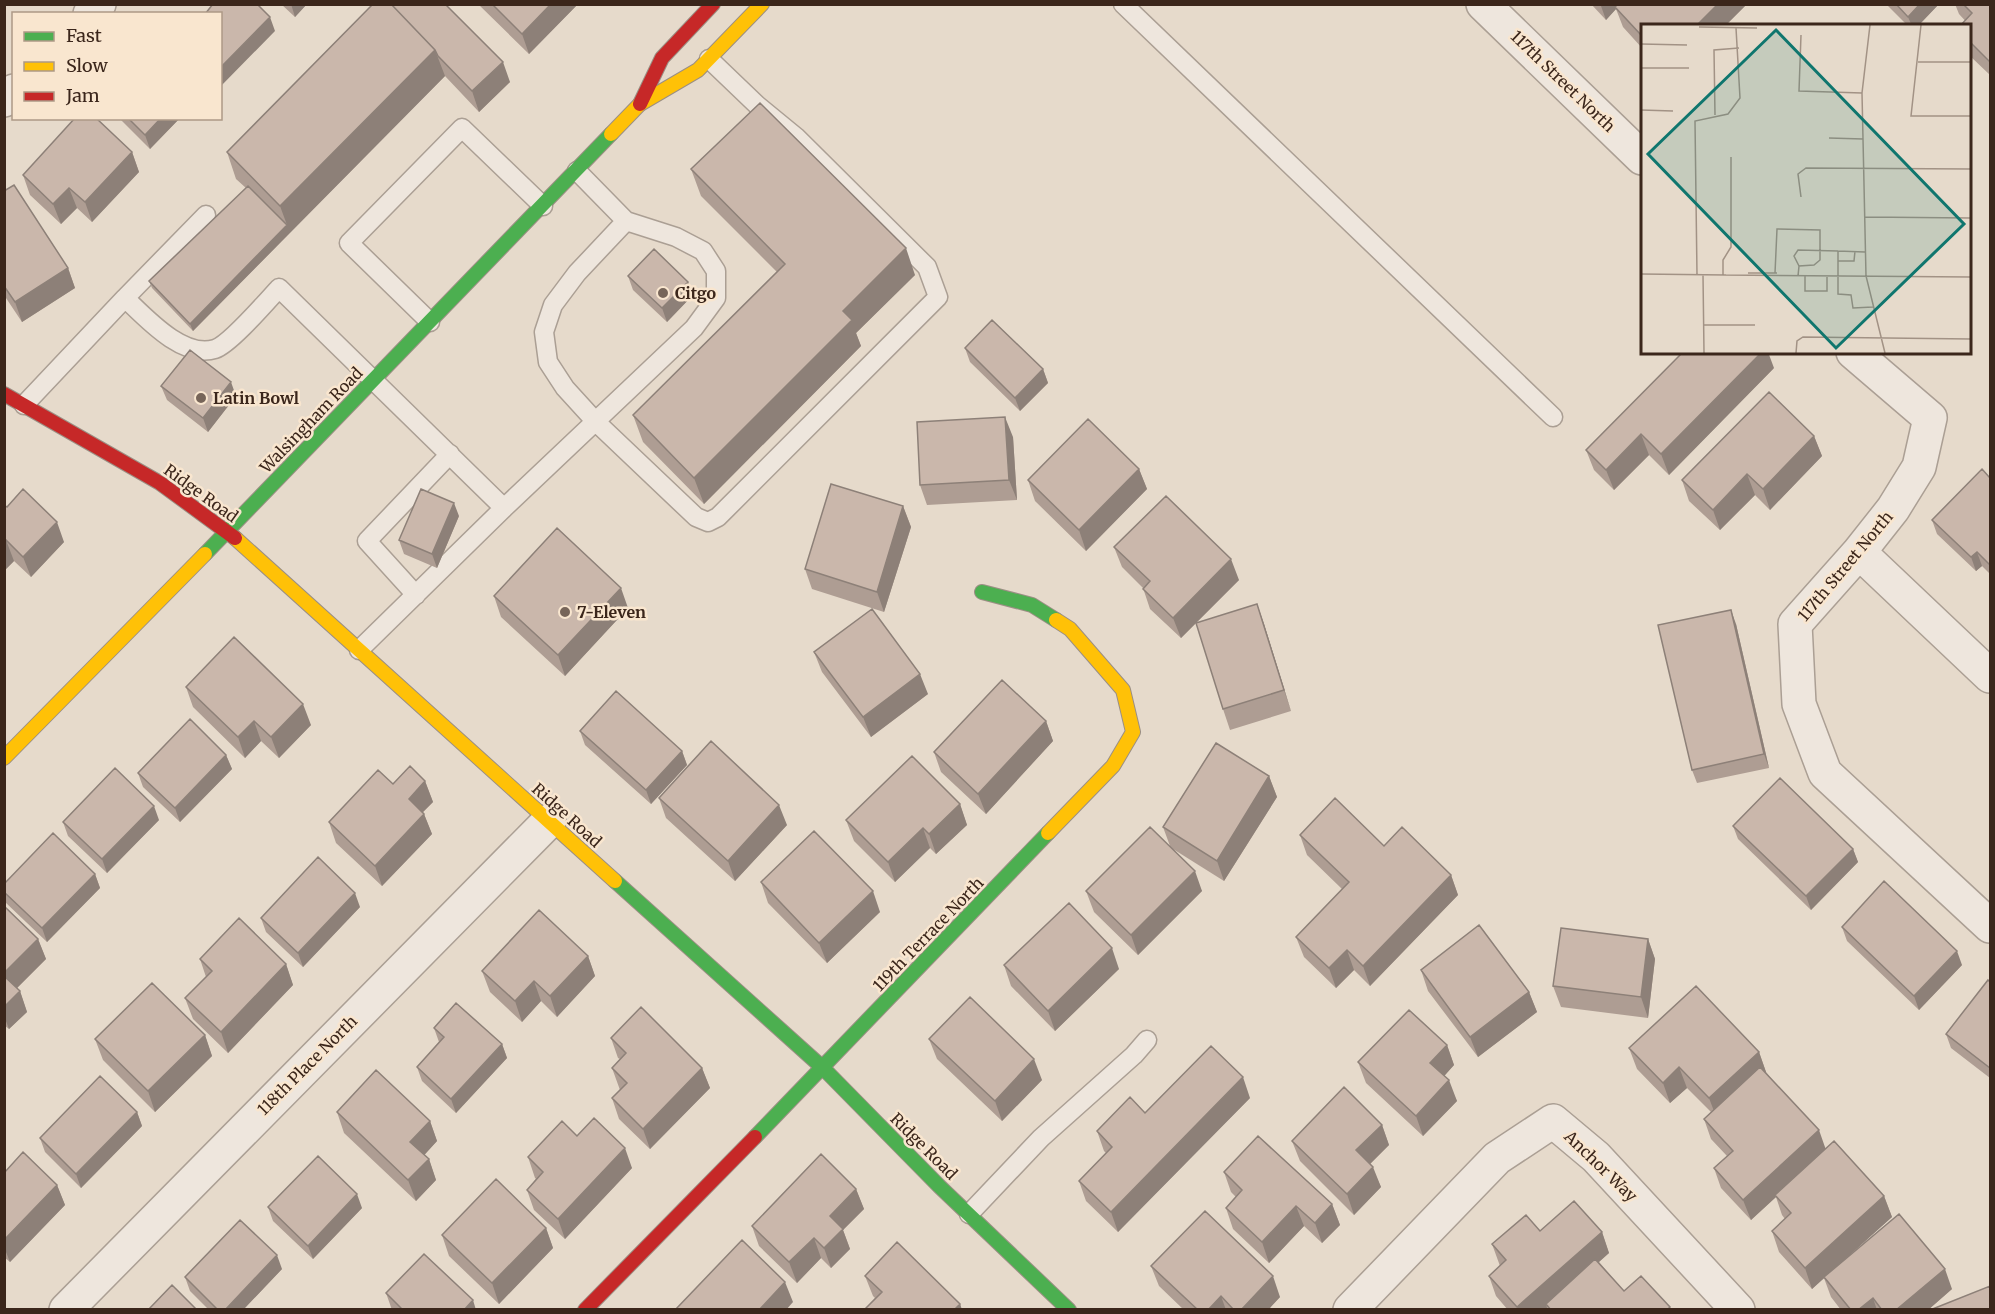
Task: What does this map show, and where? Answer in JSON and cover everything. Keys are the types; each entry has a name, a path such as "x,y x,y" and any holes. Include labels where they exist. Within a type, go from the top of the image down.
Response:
{"street":[{"name":"Walsingham Road","path":"640,104 662,58 713,4"},
{"name":"Walsingham Road","path":"4,758 640,104 698,70 762,4"},
{"name":"117th Street North","path":"1483,4 1641,157"},
{"name":"117th Street North","path":"1855,354 1930,418 1919,467 1893,509 1796,624 1799,704 1825,773 1990,926"},
{"name":"Ridge Road","path":"4,394 160,483 227,531 823,1068 1069,1310"},
{"path":"1859,552 1990,676"},
{"name":"119th Terrace North","path":"585,1310 823,1068 1113,766 1133,732 1123,690 1070,629 1032,605 982,592"},
{"name":"118th Place North","path":"66,1310 549,821"},
{"name":"Anchor Way","path":"1350,1310 1497,1158 1553,1121 1596,1157 1738,1310"}],"lane":[{"path":"1123,4 1553,417"},
{"path":"626,221 577,273 553,305 543,332 548,362 565,388 597,422 696,517 708,522 718,517 938,297 927,267 796,136 757,105 709,58"},
{"path":"430,322 349,243 462,128 543,206"},
{"path":"359,650 504,508 694,328 716,298 716,271 703,251 676,237 626,221 577,171"},
{"path":"24,405 206,215"},
{"path":"125,298 154,326 174,340 200,351 217,349 279,288 504,508"},
{"path":"416,595 367,541 450,454"},
{"path":"969,1214 1041,1138 1134,1055 1147,1040"}],"building":[{"path":"213,4 257,4 270,17 222,66 222,12 207,12"},
{"path":"373,4 391,4 435,50 280,206 227,152"},
{"path":"391,4 445,4 503,62 472,91"},
{"path":"492,4 551,4 522,34"},
{"path":"1618,4 1718,4 1698,24 1641,24 1641,35 1615,7"},
{"path":"1896,4 1920,4 1908,17"},
{"path":"1963,4 1990,4 1990,62 1971,43 1971,24 1962,24 1972,13"},
{"path":"760,103 906,248 843,311 852,320 694,478 633,415 785,264 691,169"},
{"path":"73,120 98,120 132,152 85,202 69,188 53,204 23,175"},
{"path":"130,120 159,120 145,135"},
{"path":"14,185 68,268 15,302 4,286 4,191"},
{"path":"248,186 287,225 190,324 149,281"},
{"path":"654,249 688,282 662,308 628,276"},
{"path":"992,320 1043,369 1015,398 965,348"},
{"name":"Latin Bowl","path":"190,350 231,382 203,418 161,386"},
{"path":"1681,354 1760,354 1661,454 1641,434 1606,470 1586,450"},
{"path":"1769,392 1814,436 1763,489 1747,474 1713,510 1682,480"},
{"path":"1005,417 1009,480 920,485 917,422"},
{"path":"1088,419 1139,469 1079,530 1028,480"},
{"path":"1982,469 1990,478 1990,565 1977,552 1971,557 1932,520"},
{"path":"831,484 903,506 877,592 805,569"},
{"path":"23,489 57,522 23,557 6,540 4,543 4,505 7,507"},
{"path":"421,489 454,503 432,554 399,540"},
{"path":"1166,496 1231,559 1173,618 1143,589 1150,581 1114,547"},
{"name":"7-Eleven","path":"557,528 621,588 558,655 494,596"},
{"path":"1257,604 1284,690 1223,709 1196,623"},
{"path":"872,609 920,674 863,717 814,652"},
{"path":"1731,610 1764,754 1692,770 1658,625"},
{"path":"234,637 303,704 271,737 254,721 238,737 186,687"},
{"path":"1002,680 1046,721 978,794 934,752"},
{"path":"616,691 682,751 646,790 580,731"},
{"path":"190,719 226,755 175,808 138,773"},
{"path":"711,741 779,805 728,861 659,798"},
{"path":"1216,743 1269,776 1217,861 1163,827"},
{"path":"912,756 960,804 929,834 923,828 888,862 846,820"},
{"path":"410,766 425,781 409,799 424,814 375,866 329,822 378,770 393,784"},
{"path":"115,768 154,806 102,859 63,822"},
{"path":"1780,778 1853,849 1806,896 1733,826"},
{"path":"1335,798 1384,846 1402,827 1451,875 1363,966 1347,950 1329,968 1296,937 1349,882 1300,835"},
{"path":"1150,827 1195,871 1131,935 1086,891"},
{"path":"814,831 873,891 819,943 761,882"},
{"path":"53,833 95,874 42,928 4,892 4,884"},
{"path":"318,857 355,893 298,953 261,918"},
{"path":"1884,881 1957,951 1914,996 1842,927"},
{"path":"1069,903 1112,948 1048,1011 1004,965"},
{"path":"4,906 38,939 4,973"},
{"path":"539,910 588,956 550,996 534,981 515,1001 482,971"},
{"path":"239,918 286,964 221,1032 185,998 212,971 200,959"},
{"path":"1479,925 1529,992 1470,1037 1421,970"},
{"path":"1561,928 1648,939 1641,997 1553,986"},
{"path":"4,976 20,991 4,1007"},
{"path":"1988,980 1990,982 1990,1068 1946,1034"},
{"path":"152,983 205,1035 148,1091 95,1039"},
{"path":"1696,986 1759,1052 1709,1098 1679,1067 1663,1083 1629,1048"},
{"path":"970,997 1034,1059 995,1101 929,1039"},
{"path":"456,1003 502,1044 451,1099 417,1067 444,1037 434,1028"},
{"path":"641,1007 702,1068 643,1129 612,1098 627,1083 612,1068 626,1053 611,1038"},
{"path":"1409,1010 1447,1045 1430,1063 1449,1080 1416,1116 1358,1062"},
{"path":"1211,1046 1243,1077 1111,1212 1079,1181 1112,1147 1097,1131 1130,1097 1145,1113"},
{"path":"1760,1067 1819,1130 1743,1200 1714,1168 1733,1151 1704,1119"},
{"path":"376,1070 430,1121 410,1142 429,1159 408,1180 337,1112"},
{"path":"100,1076 137,1112 76,1174 40,1138"},
{"path":"1344,1087 1382,1125 1356,1150 1373,1167 1347,1194 1292,1141"},
{"path":"594,1118 625,1148 558,1219 527,1190 543,1172 528,1157 562,1121 577,1136"},
{"path":"1258,1136 1332,1204 1315,1223 1296,1206 1262,1242 1226,1208 1242,1190 1224,1172"},
{"path":"1834,1141 1884,1196 1805,1268 1772,1231 1791,1213 1775,1195"},
{"path":"23,1152 57,1185 4,1240 4,1171"},
{"path":"821,1154 856,1189 830,1216 843,1229 824,1248 814,1238 789,1262 752,1226"},
{"path":"318,1156 357,1194 308,1246 268,1207"},
{"path":"496,1179 546,1228 492,1283 442,1235"},
{"path":"1574,1201 1602,1232 1517,1307 1489,1276 1506,1260 1492,1244 1526,1215 1540,1231"},
{"path":"1205,1211 1273,1276 1241,1310 1234,1310 1221,1296 1208,1310 1198,1310 1151,1266"},
{"path":"1899,1214 1945,1269 1896,1310 1882,1310 1873,1298 1858,1310 1851,1310 1824,1277"},
{"path":"240,1220 277,1255 225,1310 218,1310 185,1277"},
{"path":"742,1240 785,1282 759,1310 675,1310"},
{"path":"897,1242 960,1304 954,1310 864,1310 882,1292 865,1276"},
{"path":"424,1254 473,1300 464,1310 402,1310 386,1293"},
{"path":"1595,1259 1624,1291 1641,1276 1670,1307 1667,1310 1551,1310 1546,1304"},
{"path":"172,1285 197,1310 148,1310"},
{"path":"1990,1286 1990,1310 1930,1310"}],"traffic: fast":[{"path":"205,554 611,134"},
{"path":"982,592 1032,605 1056,620"},
{"path":"755,1137 1048,833"},
{"path":"615,881 823,1068 939,1186 1069,1310"}],"traffic: slow":[{"path":"611,134 640,104 698,70 762,4"},
{"path":"235,538 615,881"},
{"path":"4,758 205,554"},
{"path":"1048,833 1113,766 1133,732 1123,690 1070,629 1056,620"}],"traffic: jam":[{"path":"640,104 662,58 713,4"},
{"path":"4,394 160,483 235,538"},
{"path":"585,1310 755,1137"}],"place":[{"name":"Citgo","path":"663,293"},
{"name":"Latin Bowl","path":"201,398"},
{"name":"7-Eleven","path":"565,612"}]}
